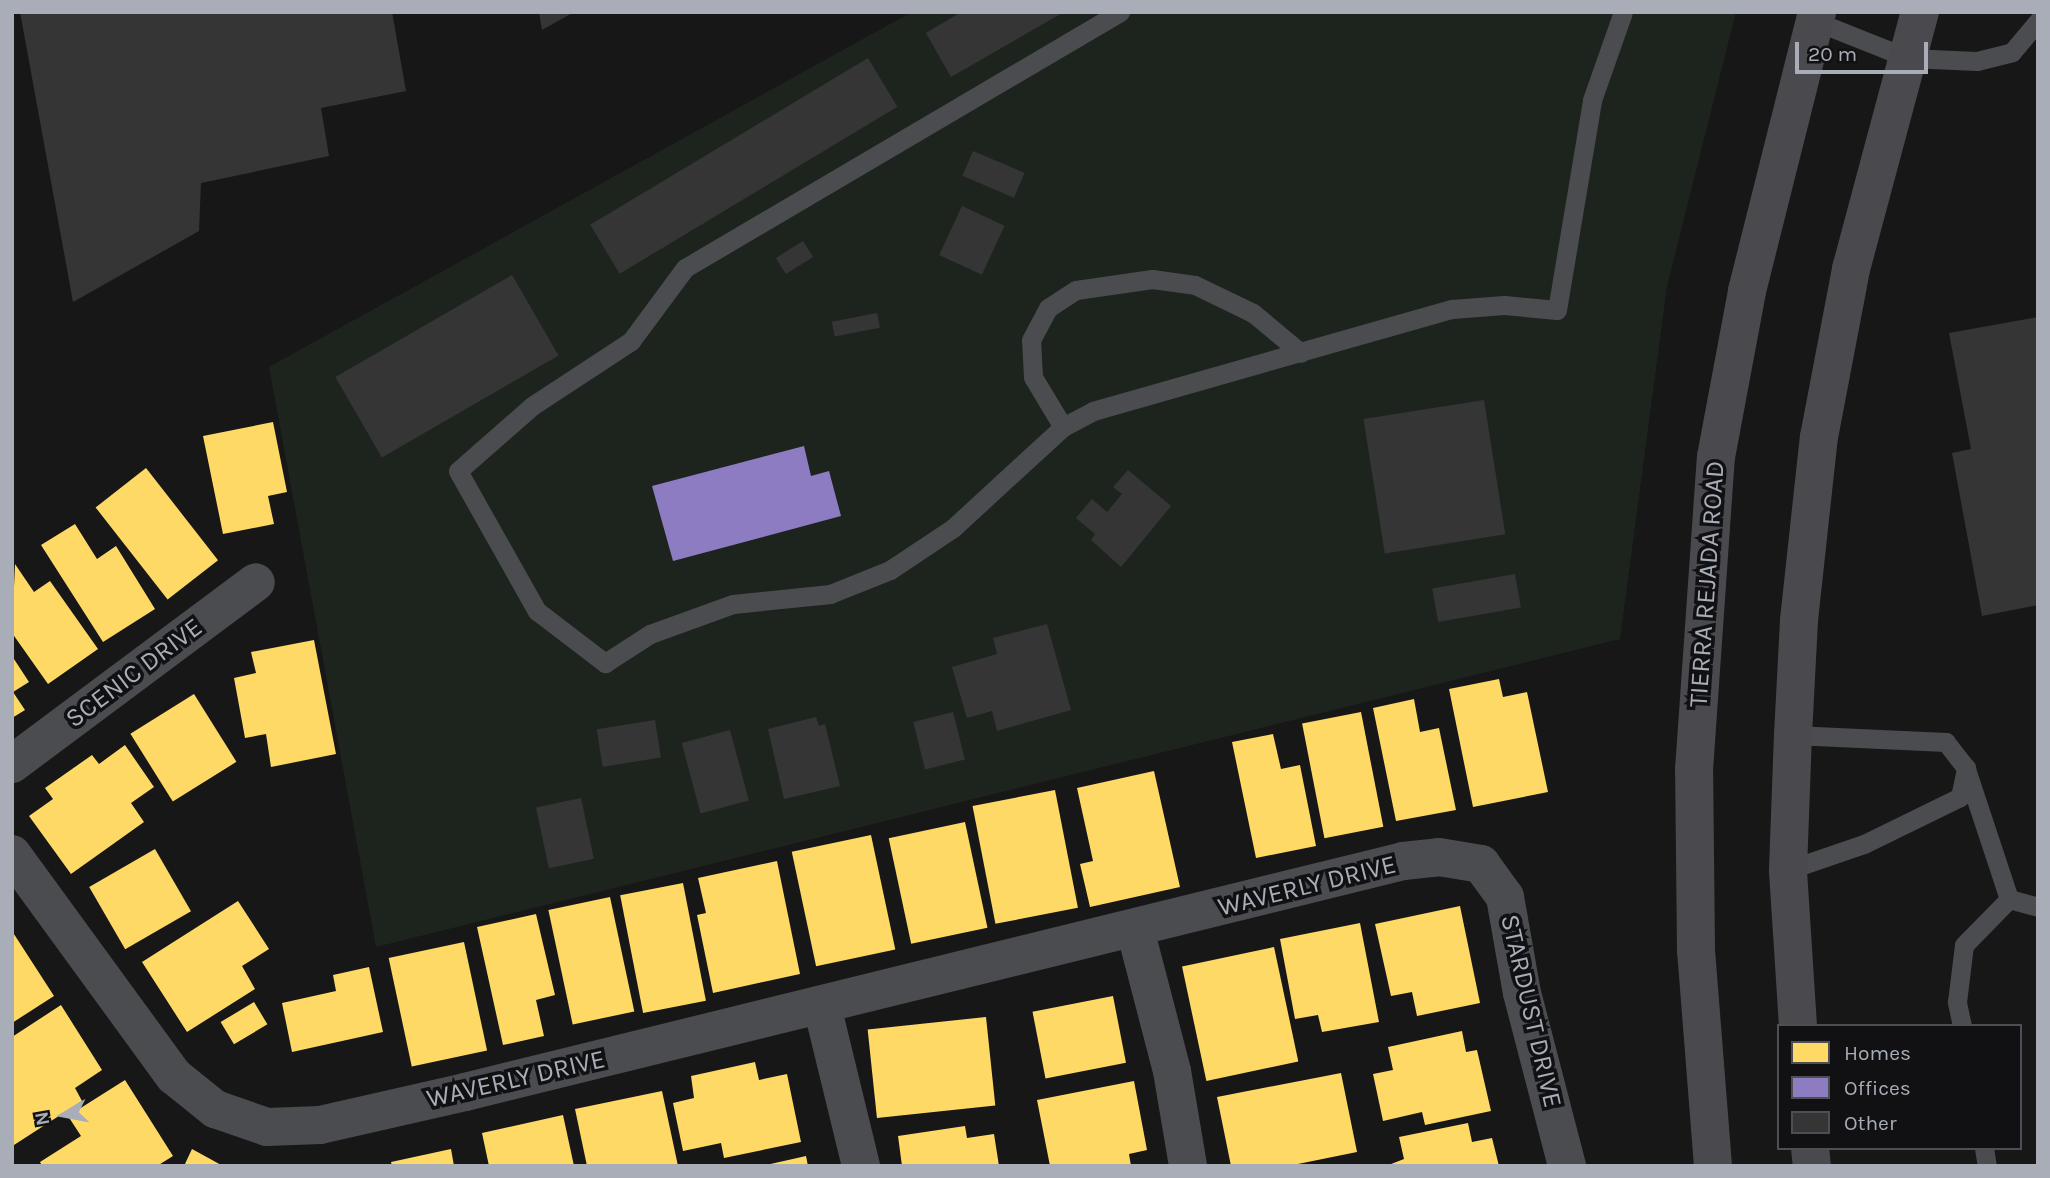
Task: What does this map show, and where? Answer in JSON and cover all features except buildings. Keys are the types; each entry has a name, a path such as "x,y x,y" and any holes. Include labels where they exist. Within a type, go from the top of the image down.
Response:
{"main road":[{"path":"1798,1024 1788,870 1799,620 1819,437 1851,269 1920,12"},
{"name":"TIERRA REJADA ROAD","path":"1713,1166 1696,950 1694,770 1704,593 1716,457 1747,291 1816,17"}],"street":[{"name":"SCENIC DRIVE","path":"12,764 256,582"},
{"name":"WAVERLY DRIVE","path":"12,854 174,1076 215,1109 267,1127 320,1125 822,1006 1403,861 1439,857 1481,864"},
{"name":"STARDUST DRIVE","path":"1481,864 1505,897 1522,993 1567,1166"},
{"path":"1135,929 1172,1071 1188,1166"},
{"path":"822,1006 861,1166"}],"lane":[{"path":"1120,12 685,268 631,341 532,406 458,471 537,611 605,663 650,634 733,604 830,594 890,570 953,528 1063,428 1123,400 1301,353 1452,309 1504,305 1556,310 1592,100 1623,12"},
{"path":"1816,17 1908,58 1977,61 2012,52 2038,21"},
{"path":"1063,428 1033,377 1031,340 1048,308 1076,290 1152,279 1195,285 1253,313 1301,353"},
{"path":"1793,735 1946,742 1966,768 2009,899"},
{"path":"1788,870 1864,844 1960,797 1966,768"},
{"path":"2009,899 2038,907"},
{"path":"1962,1024 1957,1002 1964,945 2009,899"}],"shaded area":[{"path":"912,12 1736,12 1667,286 1620,639 376,947 269,367"}]}
